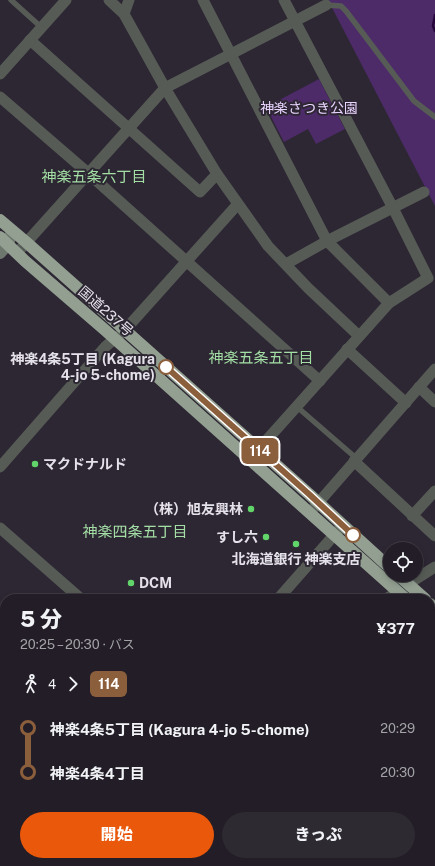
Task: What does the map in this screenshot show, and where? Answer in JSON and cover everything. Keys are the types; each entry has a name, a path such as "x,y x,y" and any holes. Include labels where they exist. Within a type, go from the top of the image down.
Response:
{"highway":[{"name":"国道237号","path":"0,220 318,502 383,562"},
{"name":"国道237号","path":"2,242 116,339 248,459 400,594"},
{"path":"408,584 419,594"}],"street":[{"path":"0,74 66,0"},
{"path":"109,0 124,14 165,88 237,205 268,246 308,288 359,336"},
{"path":"124,14 129,0"},
{"path":"203,0 327,241 389,303"},
{"path":"248,459 258,450 389,303 431,276 393,208 284,0"},
{"path":"16,253 165,88 326,5"},
{"path":"30,40 200,192 217,174"},
{"path":"0,97 88,173 320,380"},
{"path":"286,264 327,241 424,192"},
{"path":"0,468 105,347 125,330 237,205"},
{"path":"2,242 12,231"},
{"path":"347,349 406,403"},
{"path":"310,513 355,459 435,369"},
{"path":"419,387 435,402"},
{"path":"355,459 412,516 435,536"},
{"path":"412,516 435,491"},
{"path":"282,594 342,525"},
{"path":"0,528 75,594"},
{"path":"408,584 435,567"}],"lane":[{"path":"11,0 41,28"},
{"path":"326,5 341,6 346,11 414,101 435,117"},
{"path":"296,406 355,459"},
{"path":"389,594 396,590"}],"green space":[{"path":"328,0 435,0 435,206"},
{"name":"神楽さつき公園","path":"319,79 345,129 316,144 308,129 284,142 266,107"}],"waterway":[{"path":"435,15 433,26 435,31"}],"bus line":[{"name":"114","path":"166,367 353,535"}],"place":[{"name":"神楽4条5丁目 (Kagura 4-jo 5-chome)","path":"166,367"},
{"name":"マクドナルド","path":"35,464"},
{"name":"（株）旭友興林","path":"251,509"},
{"name":"すし六","path":"266,537"},
{"name":"北海道銀行 神楽支店","path":"296,544"},
{"name":"DCM","path":"131,583"}],"district":[{"name":"神楽五条六丁目","path":"94,177"},
{"name":"神楽五条五丁目","path":"261,358"},
{"name":"神楽四条五丁目","path":"135,532"}]}
